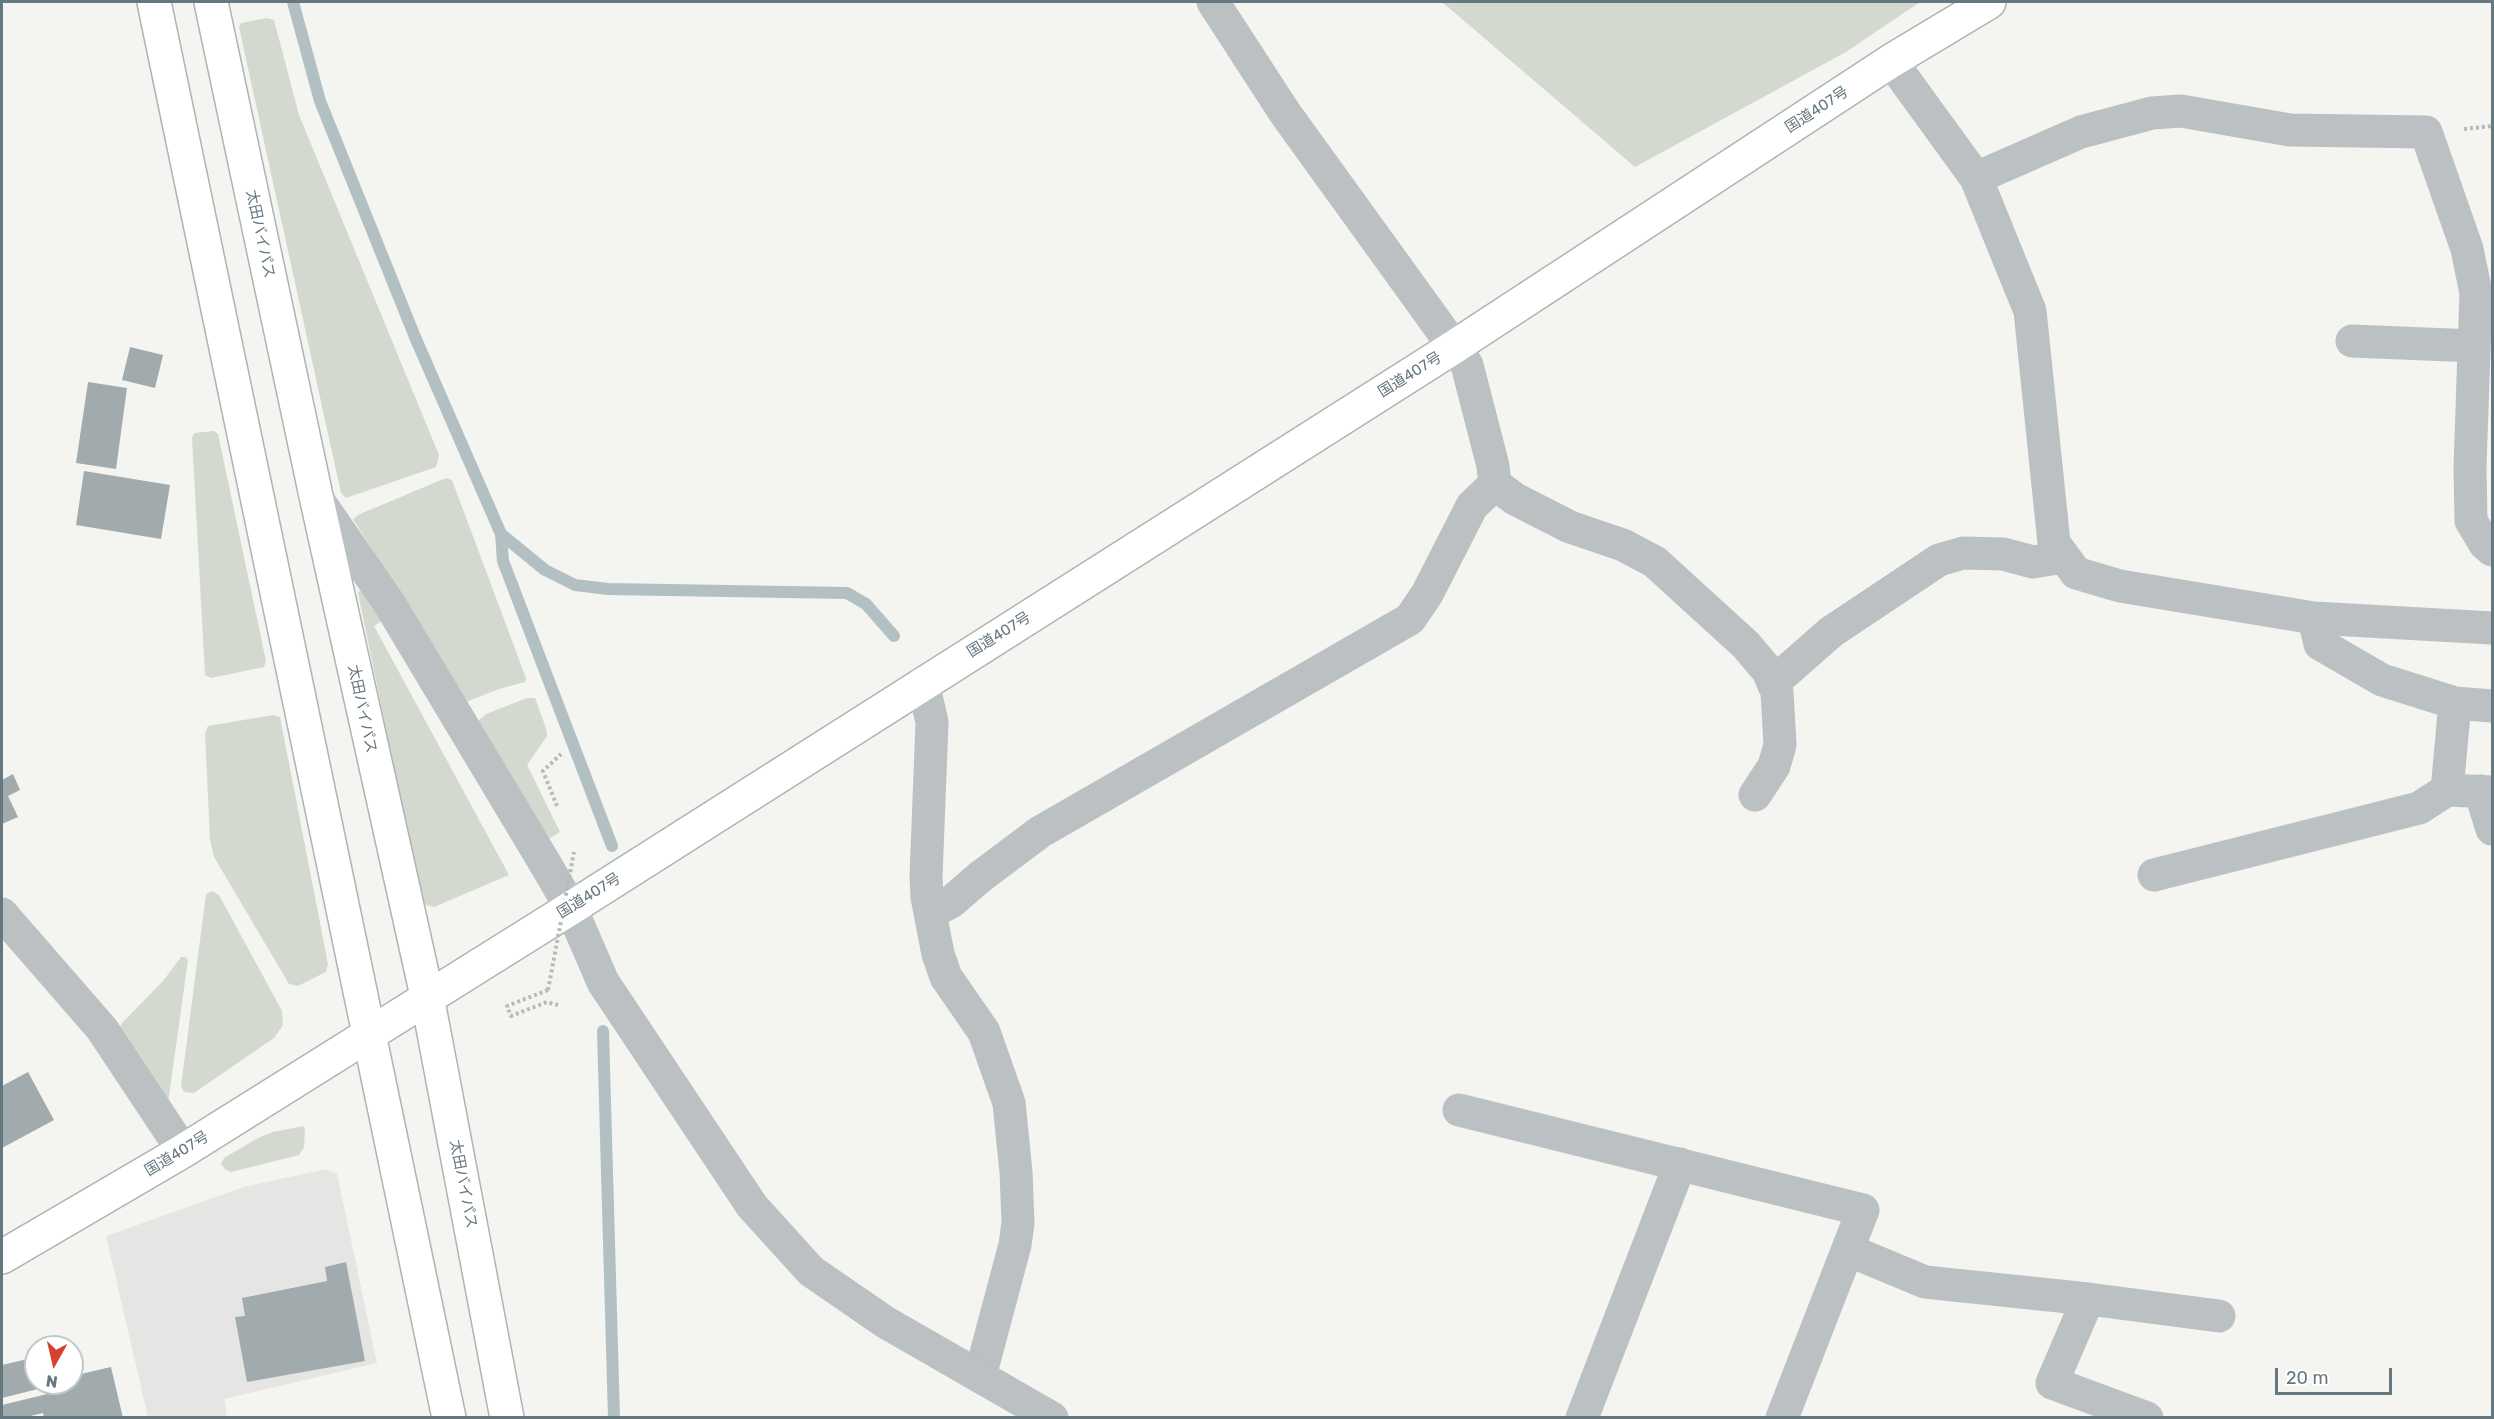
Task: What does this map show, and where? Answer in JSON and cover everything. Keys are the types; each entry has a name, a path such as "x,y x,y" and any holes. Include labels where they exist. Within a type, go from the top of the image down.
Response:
{"highway":[{"path":"154,2 449,1418"},
{"name":"太田バイパス","path":"211,2 316,496 427,996 507,1418"},
{"name":"国道407号","path":"2,1257 183,1151 427,996 571,908 1454,346 1891,61 1989,2"}],"street":[{"path":"1213,2 1285,113 1467,365 1493,466 1495,484 1515,500 1570,527 1623,546 1655,562 1746,645 1768,671 1777,692 1780,745 1774,766 1755,795"},
{"path":"1891,61 1976,178 2030,311 2054,543 2076,573 2120,586 2314,618 2493,628"},
{"path":"1976,178 2081,132 2152,113 2181,111 2290,130 2426,132 2467,249 2476,293 2470,467 2471,521 2485,544 2493,550"},
{"path":"2352,341 2474,346"},
{"path":"932,912 951,902 1041,832 1410,619 1427,594 1472,506 1495,484"},
{"path":"316,496 389,603 571,908 603,981 752,1206 811,1271 885,1322 1052,1418"},
{"path":"1773,683 1831,632 1939,560 1964,553 2003,554 2033,562 2064,557"},
{"path":"2314,618 2320,644 2382,680 2455,703 2493,706"},
{"path":"923,683 932,722 927,897 932,912 938,954 946,977 984,1032 1009,1103 1016,1172 1018,1223 1015,1245 980,1376"},
{"path":"2447,790 2455,703"},
{"path":"2154,875 2419,808 2447,790 2486,792 2493,829"},
{"path":"2,914 102,1029 183,1151"},
{"path":"1459,1110 1863,1210 1782,1418"},
{"path":"1582,1418 1680,1164"},
{"path":"1848,1250 1925,1282 2088,1299 2219,1316"},
{"path":"2088,1299 2052,1383 2147,1418"}],"path":[{"path":"548,784 543,771 561,754"},
{"path":"558,1005 547,1002 511,1016 507,1006 548,990 574,852"}],"shaded area":[{"path":"1442,2 1920,2 1846,52 1635,167"},
{"path":"267,18 274,20 299,115 439,455 436,467 346,498 341,493 239,27 241,23"},
{"path":"214,431 218,434 266,661 264,667 211,678 205,675 192,438 194,433"},
{"path":"446,478 452,480 526,678 525,682 466,702 353,519"},
{"path":"364,590 383,620 374,626 509,875 434,907 422,904 360,603 358,592"},
{"path":"527,698 535,698 546,728 547,736 527,765 560,832 547,840 478,721 486,714"},
{"path":"273,715 280,717 328,964 326,972 298,986 289,984 214,857 210,840 205,733 208,726"},
{"path":"212,891 219,895 282,1011 283,1025 274,1038 194,1093 184,1092 181,1086 206,894"},
{"path":"181,957 186,957 188,960 168,1103 117,1031 163,981"},
{"path":"303,1126 305,1129 304,1147 299,1155 231,1172 221,1164 224,1158 258,1138 273,1132"},
{"path":"326,1169 337,1174 377,1363 224,1399 227,1417 148,1417 106,1236 244,1187"}],"building":[{"path":"130,347 163,355 155,388 122,380"},
{"path":"88,382 127,388 116,469 76,463"},
{"path":"84,471 170,485 161,539 76,525"},
{"path":"13,774 20,790 8,796 18,817 2,824 2,780"},
{"path":"28,1072 54,1120 2,1148 2,1086"},
{"path":"346,1262 365,1361 247,1382 235,1317 245,1316 242,1298 327,1281 325,1267"},
{"path":"24,1360 24,1392 2,1398 2,1365"},
{"path":"111,1367 123,1418 44,1418 43,1413 22,1418 2,1418 2,1405 43,1395 84,1395 84,1373"}],"waterway":[{"path":"293,2 320,101 415,337 501,534 503,561 612,846"},
{"path":"501,534 545,570 575,585 608,589 847,593 866,604 894,636"},
{"path":"603,1031 614,1418"}]}
